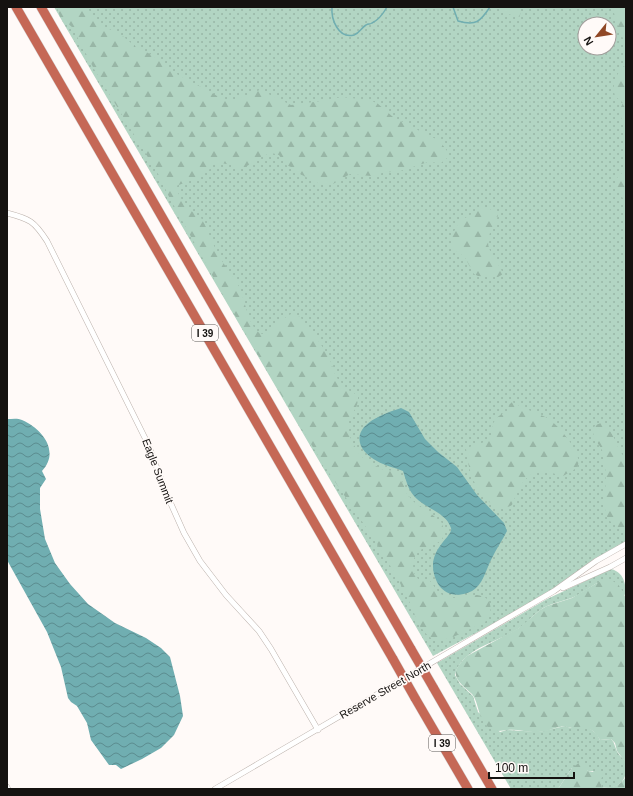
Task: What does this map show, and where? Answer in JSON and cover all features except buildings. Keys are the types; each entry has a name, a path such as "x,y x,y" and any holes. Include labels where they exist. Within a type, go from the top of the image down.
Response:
{"highway":[{"name":"I 39","path":"16,7 468,789"},
{"name":"I 39","path":"42,7 492,789"}],"street":[{"name":"Eagle Summit","path":"7,213 27,219 38,227 47,241 148,444 167,496 184,534 200,561 226,595 259,631 318,730"},
{"name":"Reserve Street North","path":"217,789 554,591 596,561 626,544"},
{"name":"Reserve Street North","path":"554,591 610,567 626,558"}],"green space":[{"path":"54,7 626,7 626,544 554,591 433,656"},
{"path":"57,7 87,7 98,24 120,34 136,47 152,55 173,72 221,98 231,101 260,90 291,105 341,97 368,100 377,103 393,117 426,135 439,140 447,151 447,158 441,163 428,162 400,171 371,176 350,174 333,184 320,184 300,174 286,165 279,155 272,153 262,156 244,168 238,168 221,163 213,165 208,171 195,179 175,187 185,206 201,218 205,225 218,255 240,288 253,326 262,334 291,314 300,317 312,331 329,357 336,377 348,390 358,397 356,408 348,419 347,426 349,435 357,451 364,459 381,469 394,471 400,475 407,494 414,502 442,523 444,533 442,539 435,544 422,549 415,556 413,567 416,576 419,580 429,580 438,592 447,597 455,598 479,595 487,599 490,606 490,613 485,622 451,638 436,641 428,636 418,624 412,607 397,577 374,539 325,467 286,403 223,295 167,193 163,182 94,69 72,27 60,17"},
{"path":"498,7 519,7 521,12 519,18 506,13"},
{"path":"618,7 626,7 626,38 621,37 617,23 617,16 615,16 614,13"},
{"path":"626,64 626,124 623,123 619,111 623,103 615,96 614,83 618,74"},
{"path":"626,169 626,200 619,194 615,180"},
{"path":"481,208 490,209 498,215 488,241 490,251 503,274 498,277 478,276 474,274 464,256 458,253 453,247 450,239 459,222"},
{"path":"512,402 553,422 569,440 579,460 575,469 563,476 545,471 532,474 527,477 520,487 512,505 501,509 495,507 486,499 476,486 470,472 466,448 491,440 492,426 494,422 499,416 508,411 509,405"},
{"path":"601,423 610,430 622,455 626,459 626,530 614,524 607,517 605,507 605,460 603,452 593,432 593,428"},
{"path":"611,569 620,574 624,581 626,600 625,595 597,583 576,596 543,608 524,625 510,634 472,652 459,666 455,675 460,684 473,696 478,712 500,732 507,730 539,732 565,726 571,728 589,728 597,734 600,740 611,739 618,753 626,764 624,779 615,786 606,788 602,787 593,771 588,771 585,768 572,768 558,789 511,789 437,663 547,599"},
{"path":"608,579 615,582 620,587 626,600 626,763 617,751 615,743 611,739 600,740 594,732 585,728 563,727 535,732 512,730 497,731 488,727 480,716 473,696 456,676 459,665 467,656 519,628 540,610 547,606 572,598 597,583"},
{"path":"580,762 583,762 588,771 600,773 602,777 600,782 602,787 616,786 622,782 626,776 626,789 558,789 572,768"}],"water":[{"path":"401,408 409,412 425,439 438,452 457,467 477,495 504,523 507,531 481,582 476,588 467,593 454,595 445,591 438,584 433,571 433,562 436,554 451,532 451,528 445,518 423,504 414,496 403,471 377,461 367,454 361,446 360,436 362,430 367,424 380,416"},
{"path":"7,419 20,419 30,424 37,429 47,442 49,456 47,464 42,471 46,479 40,488 40,509 45,539 55,563 70,584 88,604 115,623 146,638 161,648 170,657 180,696 183,716 174,735 161,748 121,769 116,765 109,765 91,740 87,723 77,706 68,698 61,667 47,632 7,560"}],"waterway":[{"path":"332,7 334,22 340,31 348,35 356,34 366,25 377,20 387,7"},
{"path":"453,7 458,21 469,23 477,22 490,7"}]}
